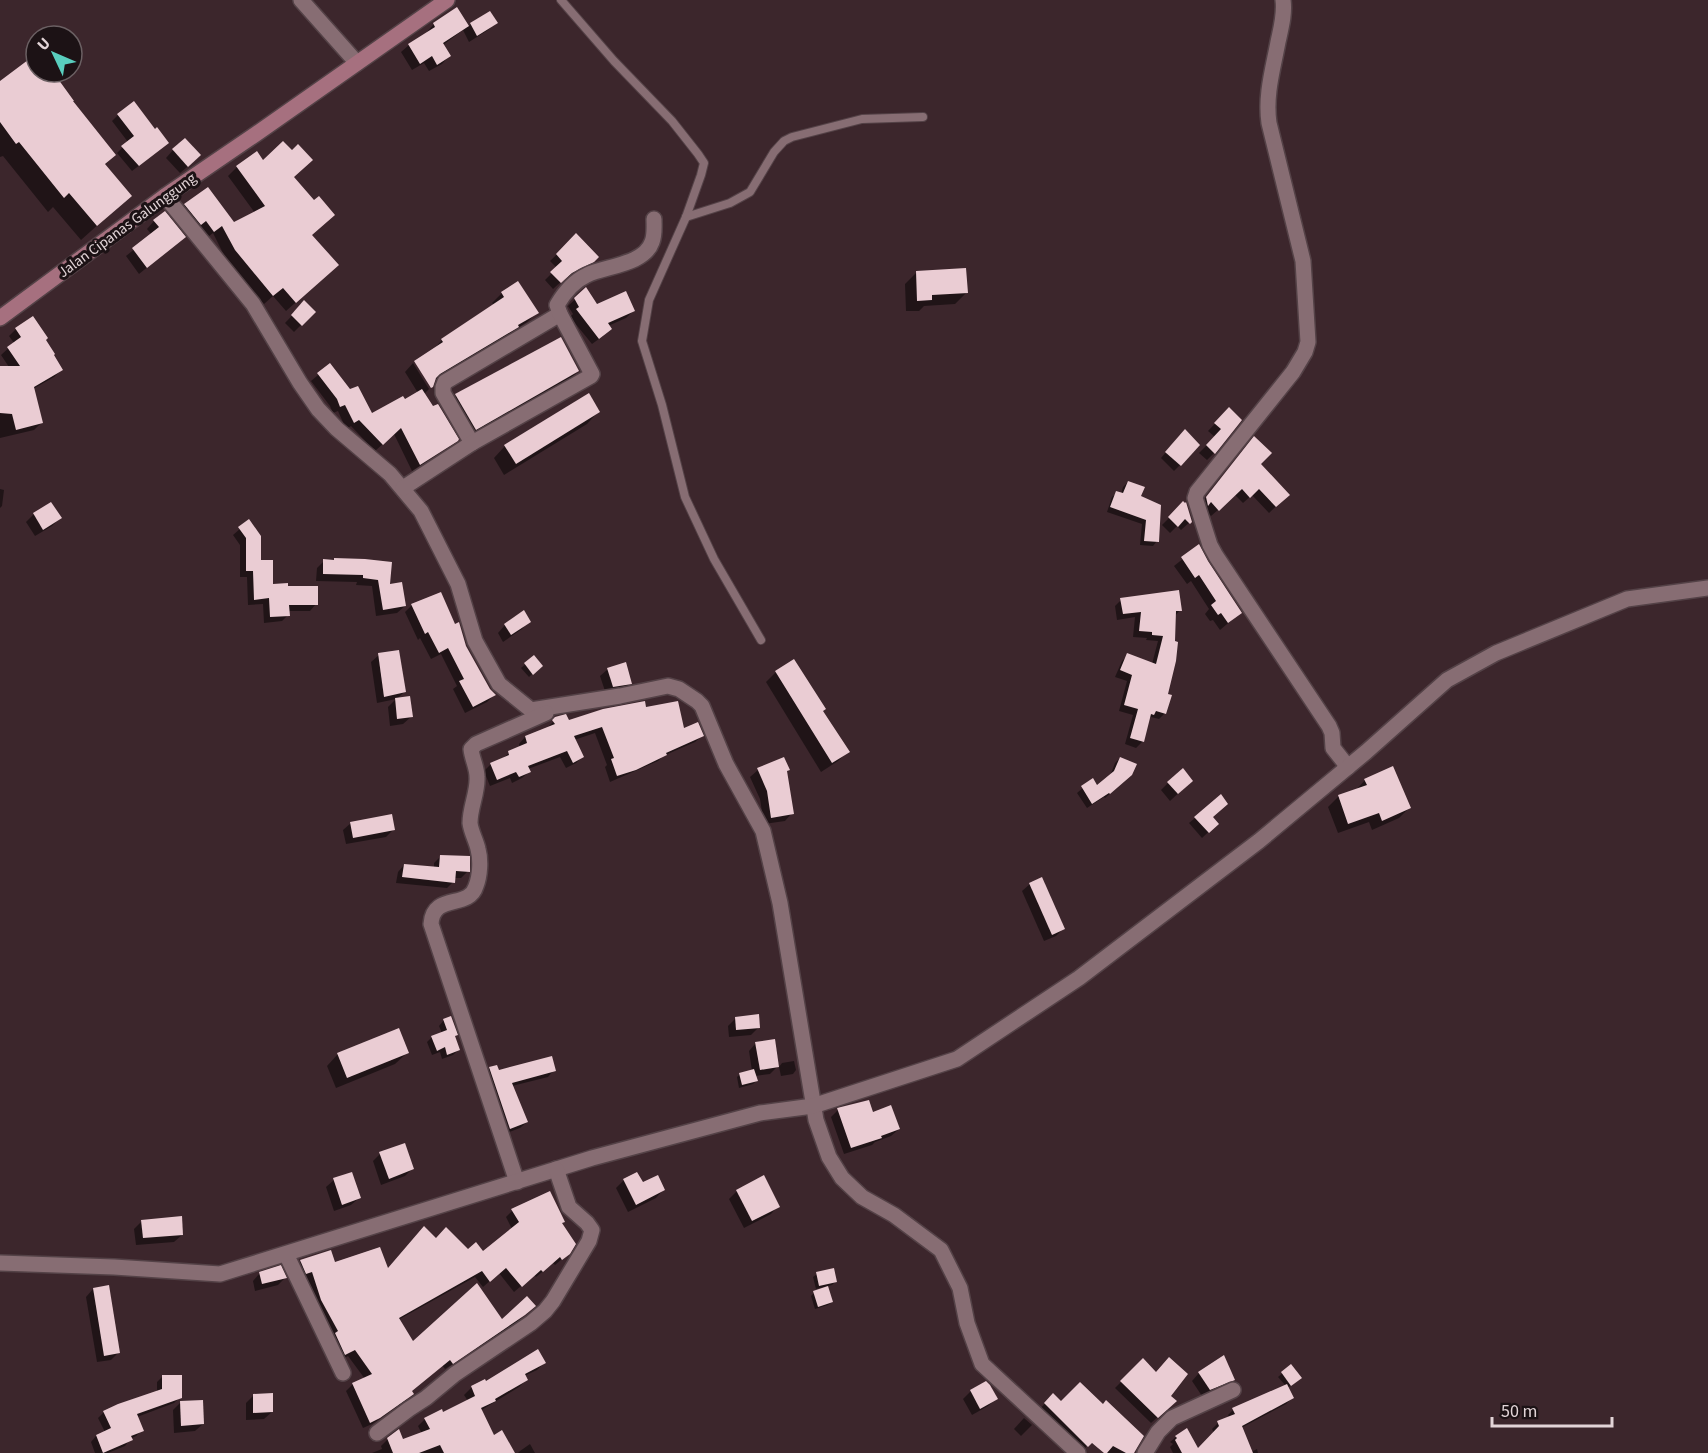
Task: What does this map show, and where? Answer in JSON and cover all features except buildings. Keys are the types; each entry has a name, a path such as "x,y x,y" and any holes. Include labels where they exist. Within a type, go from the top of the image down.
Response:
{"street":[{"path":"301,0 357,63"},
{"name":"Jalan Cipanas Galunggung","path":"0,318 165,196 447,0"},
{"path":"1283,0 1283,20 1270,81 1267,109 1302,261 1308,342 1293,372 1197,492 1195,498 1216,556 1329,726 1341,759"},
{"path":"165,196 253,304 318,409 337,429 390,474 421,511 458,584 475,641 499,684 531,710 668,686 679,689 697,700 702,706 726,764 763,831 780,903 813,1106 829,1157 842,1178 862,1197 894,1215 941,1250 960,1288 967,1323 982,1364 1078,1453"},
{"path":"403,489 472,443 591,376 588,364 557,305 575,283 589,274 632,260 645,253 653,241 654,219"},
{"path":"472,443 443,393 445,382 560,314"},
{"path":"0,1263 220,1274 556,1169 760,1113 813,1106 957,1059 1079,978 1259,841 1341,759 1447,680 1496,653 1627,599 1708,588"},
{"path":"517,1182 430,924 435,910 441,905 469,896 474,892 476,886 480,860 470,820 477,776 471,753 473,746 562,705"},
{"path":"377,1433 455,1374 531,1323 553,1301 589,1241 592,1230 569,1207 556,1169"},
{"path":"286,1254 343,1373"},
{"path":"1145,1453 1158,1432 1172,1419 1233,1390"}],"lane":[{"path":"561,0 614,61 672,121 704,163 686,217 649,300 642,341 662,405 685,497 714,559 761,640"},
{"path":"686,217 730,203 750,192 774,152 784,141 792,137 862,119 923,117"}]}
